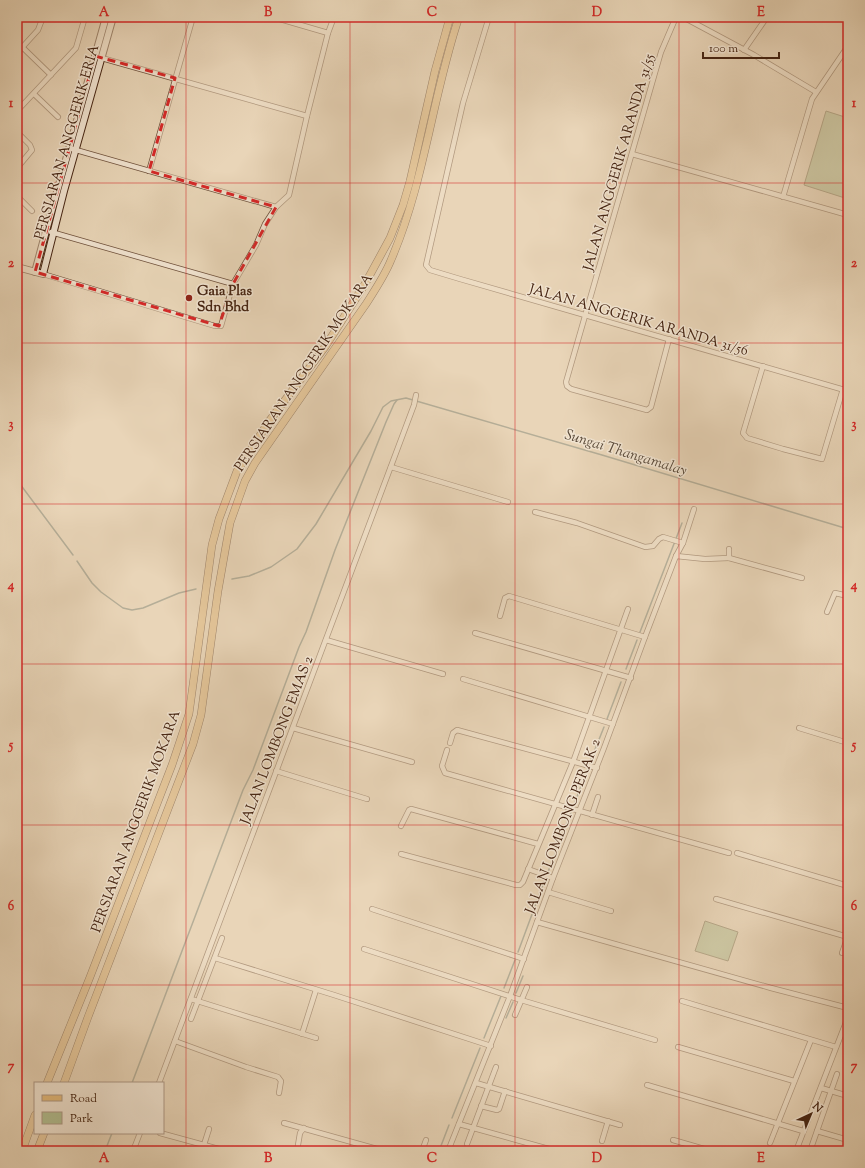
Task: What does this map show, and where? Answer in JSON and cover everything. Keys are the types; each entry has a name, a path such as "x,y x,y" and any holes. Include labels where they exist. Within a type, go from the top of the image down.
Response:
{"main road":[{"name":"PERSIARAN ANGGERIK MOKARA","path":"47,1082 90,977 169,772 189,714 195,679 212,545 228,492 237,471 270,420 325,347 356,298 384,249 398,219 410,181 435,71 450,17"},
{"name":"PERSIARAN ANGGERIK MOKARA","path":"64,1082 193,744 201,715 218,591 230,523 245,481 255,463 366,304 391,261 418,183 443,72 459,17"},
{"path":"22,1151 34,1117"},
{"path":"37,1151 44,1134"}],"street":[{"path":"17,53 40,27 43,17"},
{"path":"17,111 76,48 85,17"},
{"name":"PERSIARAN ANGGERIK ERIA","path":"36,272 46,230 106,17"},
{"name":"PERSIARAN ANGGERIK ERIA","path":"43,274 53,232 113,17"},
{"path":"149,171 193,17"},
{"path":"273,17 328,33"},
{"path":"17,266 221,326 233,284 276,207 289,195 306,116 328,33 334,17"},
{"name":"JALAN ANGGERIK ARANDA 31/56","path":"489,17 463,103 426,265 430,270 846,390"},
{"name":"JALAN ANGGERIK ARANDA 31/55","path":"669,339 650,409 647,410 578,391 567,386 566,382 661,52 676,17"},
{"path":"683,17 744,50 816,92"},
{"path":"744,50 767,17"},
{"path":"17,42 51,75"},
{"path":"783,197 812,99 848,46"},
{"path":"95,56 306,116"},
{"path":"34,94 58,117"},
{"path":"17,132 30,145 32,150 17,168"},
{"path":"69,148 276,207"},
{"path":"632,154 848,215"},
{"path":"17,196 32,211"},
{"path":"46,230 233,284"},
{"path":"763,366 743,433 747,438 783,449 822,459 846,390"},
{"name":"JALAN LOMBONG EMAS 2","path":"159,1082 391,467 416,395"},
{"path":"391,467 508,502"},
{"name":"JALAN LOMBONG PERAK 2","path":"448,1151 491,1046 553,878 597,768 694,509"},
{"path":"535,512 577,523 649,548 663,537 680,543"},
{"path":"729,549 729,558"},
{"path":"676,556 705,559 729,558 802,578"},
{"path":"827,612 835,593 848,596"},
{"path":"500,616 505,598 509,596 645,637"},
{"path":"401,854 520,885 573,762 628,609"},
{"path":"475,633 630,678"},
{"path":"326,640 443,674"},
{"path":"463,679 613,724"},
{"path":"293,728 412,762"},
{"path":"799,728 848,743"},
{"path":"450,743 453,733 457,730 597,768"},
{"path":"447,750 442,766 445,772 729,853"},
{"path":"276,772 367,799"},
{"path":"592,814 598,797"},
{"path":"401,826 410,809 538,844"},
{"path":"737,853 848,886"},
{"path":"528,869 553,878"},
{"path":"548,892 611,911"},
{"path":"716,900 848,936 842,953"},
{"path":"372,909 524,959"},
{"path":"537,922 771,988 848,1008"},
{"path":"191,1019 222,938"},
{"path":"364,949 522,1000 655,1040"},
{"path":"215,958 491,1046"},
{"path":"514,1015 527,987"},
{"path":"302,1034 316,990"},
{"path":"191,998 316,1038"},
{"path":"682,1001 836,1047"},
{"path":"796,1151 848,1017"},
{"path":"770,1143 811,1040"},
{"path":"175,1041 278,1078 281,1081 279,1093"},
{"path":"678,1047 794,1080"},
{"path":"467,1144 496,1067"},
{"path":"810,1150 837,1074"},
{"path":"476,1082 620,1125"},
{"path":"647,1085 803,1131"},
{"path":"821,1088 848,1096"},
{"path":"481,1106 497,1110 499,1109 505,1091"},
{"path":"602,1141 608,1121"},
{"path":"284,1122 384,1151"},
{"path":"459,1124 556,1151"},
{"path":"297,1151 300,1133 304,1128"},
{"path":"202,1151 209,1129"},
{"path":"816,1131 848,1140"},
{"path":"133,1151 140,1134"},
{"path":"164,1134 226,1151"},
{"path":"422,1151 426,1140"},
{"path":"674,1140 711,1151"}],"highlighted area":[{"path":"95,56 175,78 149,171 276,207 233,284 219,326 35,272"}],"green space":[{"path":"826,111 848,118 848,199 804,185"},
{"path":"705,921 738,932 728,961 695,951"}],"waterway":[{"name":"Sungai Thangamalay","path":"232,579 249,576 271,567 297,549 316,524 371,431 383,407 391,401 406,398 848,529"},
{"path":"132,1082 243,790 253,770 306,632 335,550 386,422 397,400"},
{"path":"17,480 73,555"},
{"path":"640,632 682,523"},
{"path":"77,561 92,583 101,592 123,608 132,610 143,608 179,593 196,589"},
{"path":"626,669 637,640"},
{"path":"607,719 621,682"},
{"path":"590,762 604,727"},
{"path":"574,805 587,770"},
{"path":"548,872 571,813"},
{"path":"518,952 544,882"},
{"path":"504,988 515,960"},
{"path":"516,993 523,976"},
{"path":"484,1038 501,996"},
{"path":"506,1018 513,1002"},
{"path":"452,1118 480,1048"},
{"path":"439,1151 449,1125"},
{"path":"105,1151 112,1134"}],"place":[{"name":"Gaia Plas Sdn Bhd","path":"189,298"}]}
